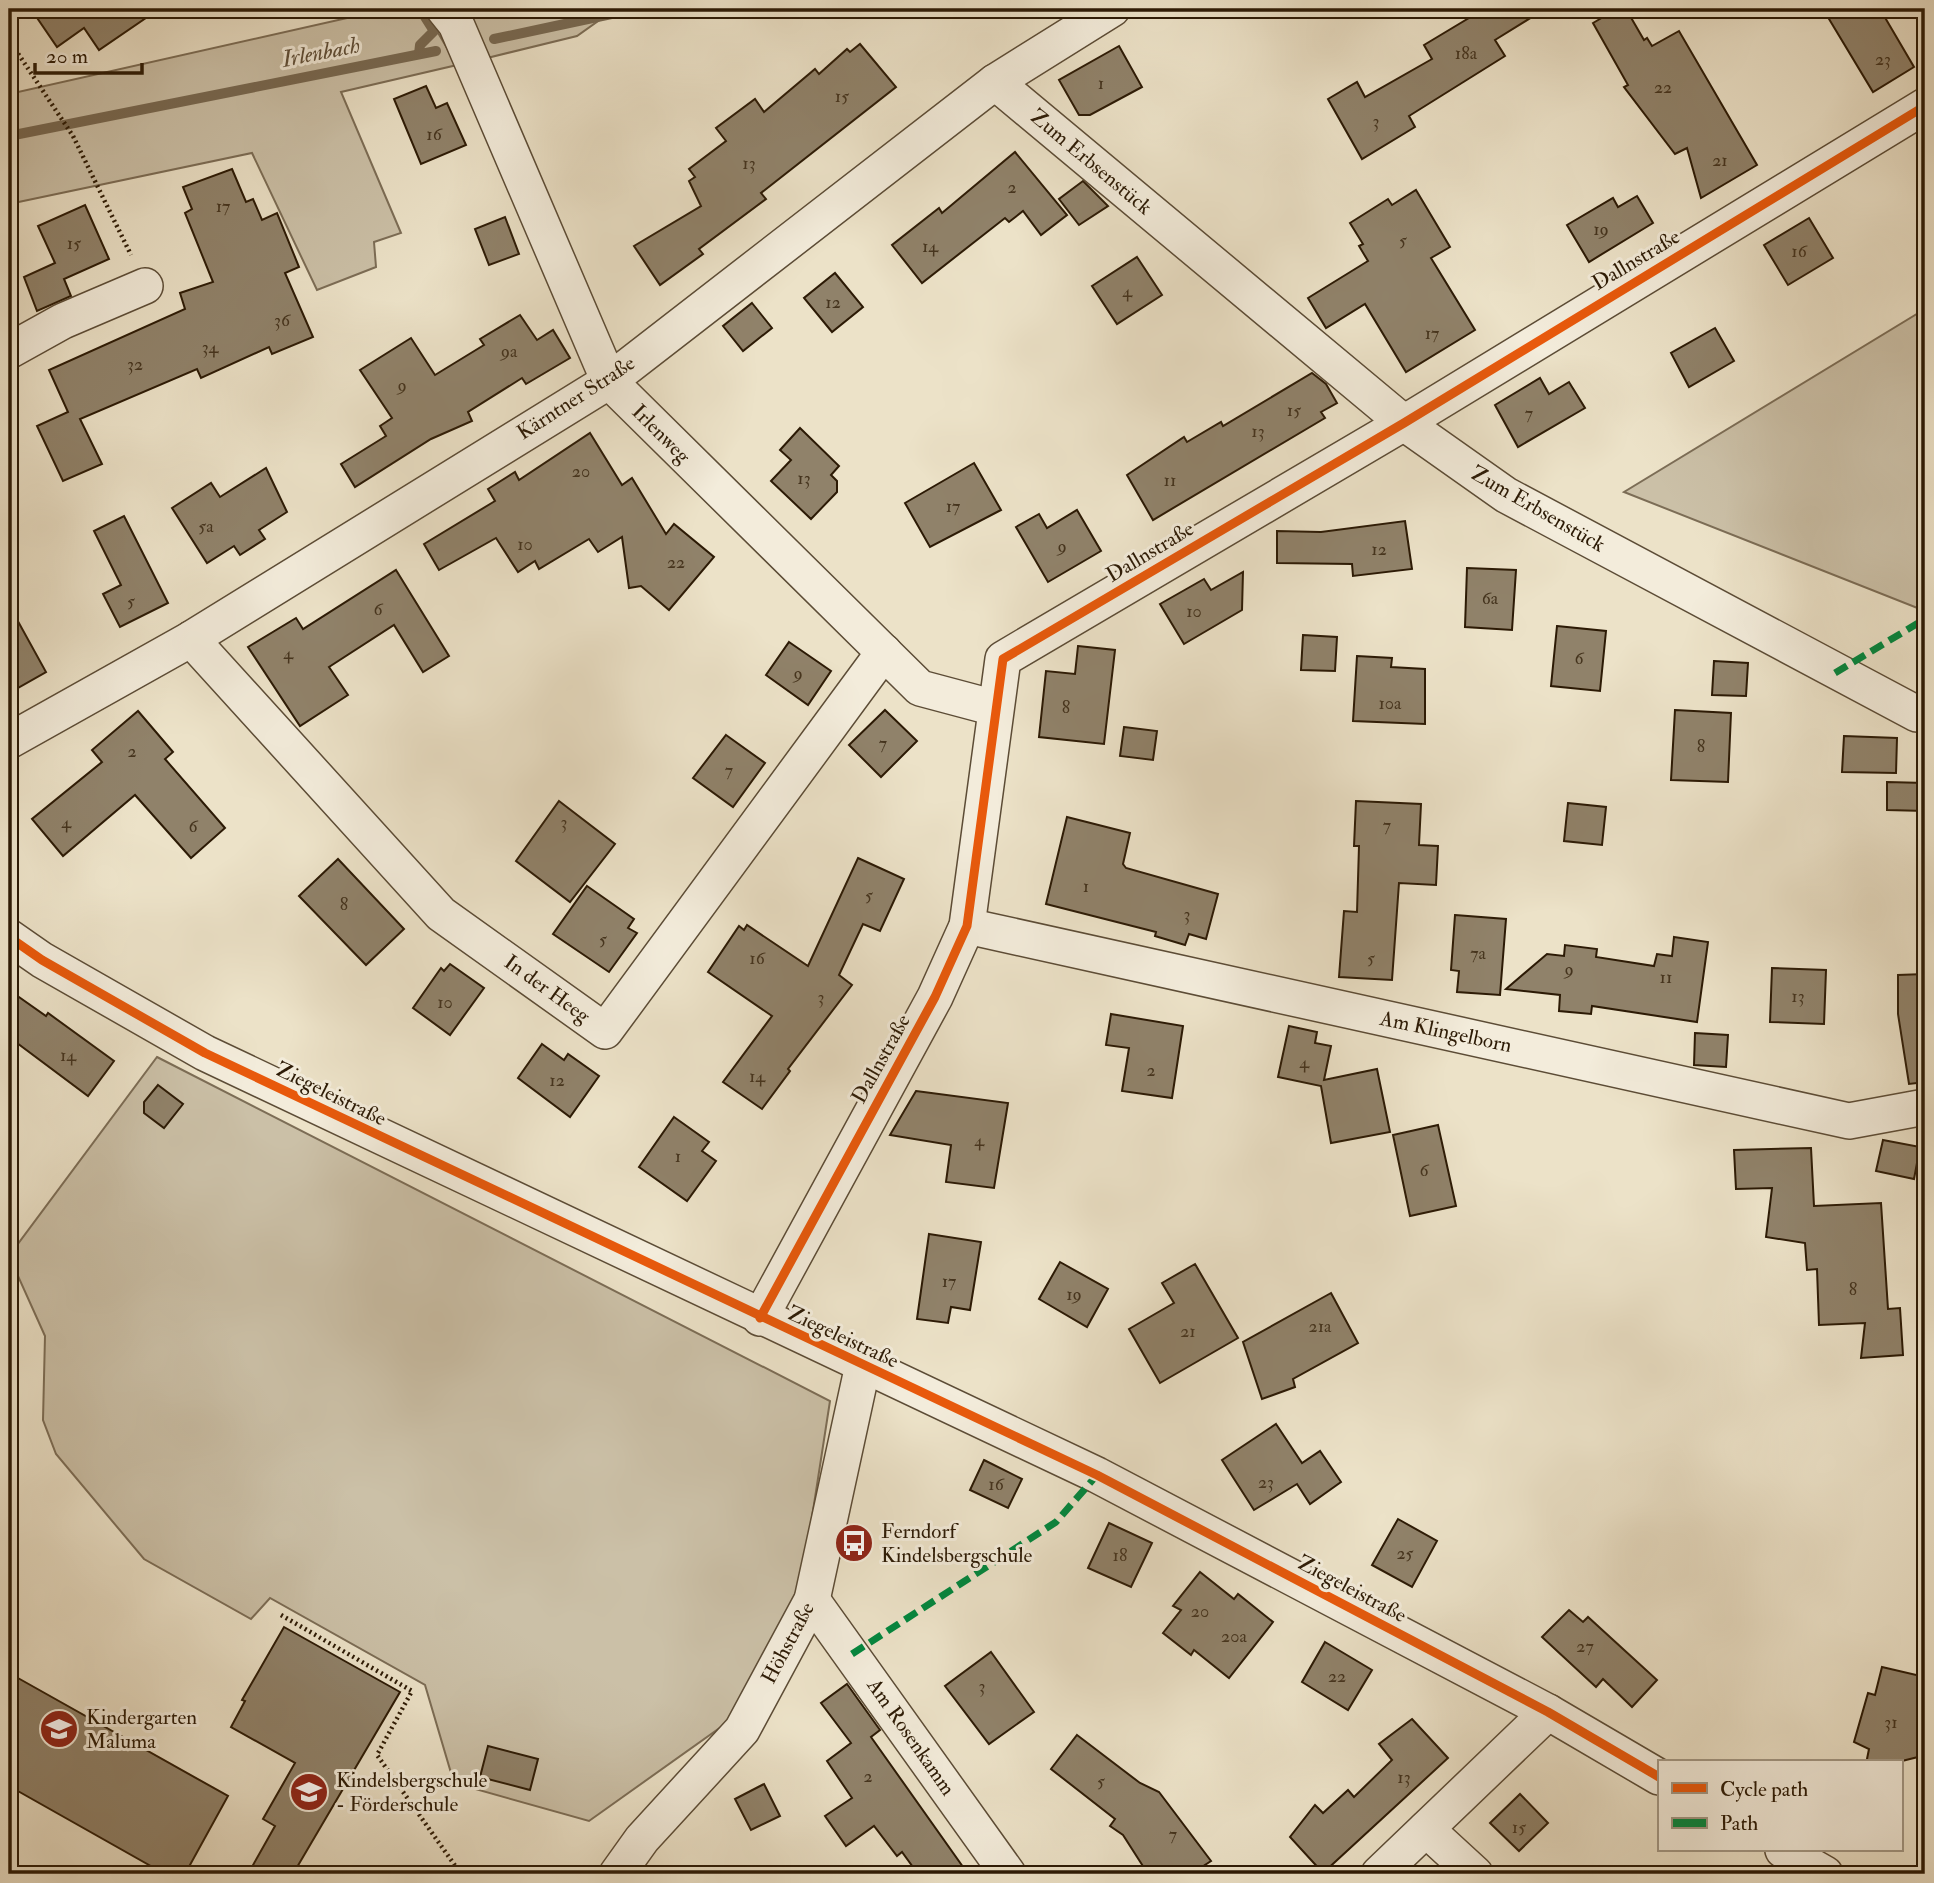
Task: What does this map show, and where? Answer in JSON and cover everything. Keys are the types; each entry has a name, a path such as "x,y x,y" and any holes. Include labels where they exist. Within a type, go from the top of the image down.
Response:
{"street":[{"name":"Irlenweg","path":"444,9 456,24 609,381 920,688 995,708"},
{"name":"Kärntner Straße","path":"9,741 191,639 609,381 995,82 1112,9"},
{"name":"Zum Erbsenstück","path":"995,82 1404,423 1506,495 1835,673 1916,714 1925,711"},
{"name":"Dallnstraße","path":"760,1318 935,997 967,926 1003,659 1404,423 1925,106"},
{"path":"9,351 63,321 145,286"},
{"name":"In der Heeg","path":"191,639 441,914 605,1031 884,652"},
{"name":"Am Klingelborn","path":"967,926 1849,1121 1925,1107"},
{"name":"Ziegeleistraße","path":"9,937 42,960 205,1053 760,1318 1097,1475 1548,1712 1658,1776"},
{"name":"Höhstraße","path":"617,1874 642,1839 742,1730 813,1600 863,1365"},
{"name":"Am Rosenkamm","path":"813,1600 1008,1874"},
{"path":"1379,1874 1548,1712"},
{"path":"1426,1829 1475,1874"},
{"path":"1786,1852 1825,1874"}],"path":[{"path":"9,40 73,136 145,286"},
{"path":"281,1615 412,1691 377,1755 461,1874"}],"shaded area":[{"path":"387,9 424,9 457,65 341,92 401,233 374,242 376,267 317,290 252,153 9,204 9,94"},
{"path":"465,9 615,9 577,36 487,58"},
{"path":"1925,309 1925,611 1624,492"},
{"path":"157,1057 830,1401 799,1601 735,1717 589,1821 454,1783 425,1685 270,1598 251,1619 144,1559 56,1454 43,1420 45,1336 9,1256"}],"building":[{"path":"31,9 159,9 99,50 84,28 57,47"},
{"path":"1484,9 1545,9 1495,40 1505,56 1409,116 1415,127 1362,159 1328,99 1357,82 1365,97 1432,59 1424,45"},
{"path":"1617,9 1626,9 1644,40 1647,38 1652,46 1679,31 1757,165 1701,198 1687,148 1675,154 1624,87 1628,85 1593,23"},
{"path":"1823,9 1880,9 1914,67 1873,92"},
{"path":"860,44 896,87 761,193 766,199 699,249 703,254 660,285 634,246 701,206 689,181 695,177 689,169 726,141 716,128 755,99 764,112 815,69 819,74 847,49 850,52"},
{"path":"1119,46 1142,87 1090,115 1079,115 1059,80"},
{"path":"426,86 436,108 447,103 466,145 421,164 394,99"},
{"path":"1015,152 1067,215 1041,235 1023,211 1009,222 1005,218 922,283 892,245 939,208 942,213"},
{"path":"232,169 246,202 253,199 262,220 277,213 299,267 285,273 313,337 272,354 269,347 201,378 197,369 80,419 102,464 63,481 37,426 68,412 49,370 185,309 180,293 213,282 185,213 192,209 183,187"},
{"path":"1083,181 1108,206 1079,225 1059,199"},
{"path":"1416,190 1450,247 1431,258 1475,330 1406,372 1365,304 1326,328 1308,298 1368,261 1359,246 1363,244 1350,223 1388,199 1392,205"},
{"path":"1637,196 1653,223 1589,262 1567,225 1613,198 1618,207"},
{"path":"85,205 109,259 64,279 71,296 37,311 24,277 55,263 38,226"},
{"path":"505,217 519,254 489,265 475,229"},
{"path":"1809,218 1833,258 1788,285 1764,245"},
{"path":"1137,257 1162,295 1117,324 1092,286"},
{"path":"835,273 863,307 832,332 804,298"},
{"path":"752,303 772,328 743,351 723,326"},
{"path":"520,315 537,340 553,330 570,358 526,384 522,378 468,412 472,421 431,439 355,487 341,464 386,436 380,426 392,418 360,370 411,338 435,375 484,345 480,339"},
{"path":"1715,328 1734,361 1689,387 1671,353"},
{"path":"1312,373 1326,384 1337,403 1321,412 1325,418 1153,520 1127,475 1184,437 1187,442 1221,422 1223,426"},
{"path":"1540,378 1549,394 1569,382 1585,408 1518,447 1495,405"},
{"path":"800,428 839,466 831,475 837,481 837,492 811,519 771,481 791,460 780,450"},
{"path":"590,433 622,485 632,478 666,534 674,524 714,557 669,610 641,586 629,588 622,537 598,552 589,539 539,569 535,561 518,572 496,538 439,570 424,544 495,501 488,489 515,472 519,480"},
{"path":"974,463 1001,510 930,547 905,503"},
{"path":"266,468 287,512 259,530 265,539 240,555 234,546 207,563 172,508 211,483 220,497"},
{"path":"1077,510 1101,551 1048,582 1016,527 1039,514 1047,528"},
{"path":"124,516 168,603 120,627 103,594 121,585 94,531"},
{"path":"1405,521 1412,569 1353,576 1352,564 1277,563 1277,531 1321,532"},
{"path":"1467,568 1516,570 1512,630 1465,627"},
{"path":"396,570 449,656 423,672 394,625 329,667 348,695 300,726 248,647 296,618 303,629"},
{"path":"1243,572 1242,610 1184,644 1160,604 1204,579 1211,590"},
{"path":"9,605 46,672 9,693"},
{"path":"1557,626 1606,631 1600,691 1551,686"},
{"path":"1303,635 1337,637 1335,671 1301,670"},
{"path":"789,642 831,671 808,705 766,675"},
{"path":"1078,646 1115,650 1104,744 1039,737 1046,671 1075,674"},
{"path":"1357,656 1392,658 1391,667 1425,669 1425,724 1353,721"},
{"path":"1714,661 1748,663 1746,696 1712,695"},
{"path":"885,710 917,741 881,777 849,745"},
{"path":"1675,710 1731,713 1728,782 1671,780"},
{"path":"138,711 173,752 165,759 225,828 191,858 135,795 63,856 32,819 102,762 92,750"},
{"path":"1124,727 1157,731 1153,760 1120,756"},
{"path":"726,735 765,763 733,807 693,778"},
{"path":"1844,736 1897,738 1896,773 1842,772"},
{"path":"1887,782 1925,783 1925,811 1887,810"},
{"path":"559,801 615,844 570,902 516,861"},
{"path":"1356,801 1421,804 1419,845 1438,846 1436,885 1399,883 1392,980 1339,977 1344,911 1357,912 1359,846 1354,846"},
{"path":"1568,803 1606,807 1602,845 1564,841"},
{"path":"1067,817 1130,833 1123,864 1126,868 1218,894 1206,939 1189,934 1185,945 1155,936 1156,932 1046,904"},
{"path":"858,858 904,879 880,931 863,924 839,975 852,985 788,1069 790,1071 762,1109 723,1082 772,1016 708,972 739,926 744,930 747,925 808,966"},
{"path":"338,859 404,929 366,965 299,896"},
{"path":"587,886 634,919 628,928 637,933 609,972 553,934"},
{"path":"1455,915 1506,919 1500,995 1457,992 1459,971 1451,970"},
{"path":"1674,937 1708,942 1697,1022 1592,1006 1591,1014 1559,1011 1560,995 1506,989 1547,954 1564,956 1565,945 1597,949 1596,957 1654,966 1657,954 1672,956"},
{"path":"450,964 484,988 450,1035 413,1008 441,968 444,971"},
{"path":"1772,968 1826,970 1824,1024 1770,1022"},
{"path":"1925,974 1925,1082 1909,1084 1898,1014 1898,975"},
{"path":"9,990 46,1016 48,1013 114,1061 88,1096 9,1037"},
{"path":"1111,1014 1183,1026 1172,1098 1122,1091 1129,1048 1106,1045"},
{"path":"1289,1026 1317,1032 1315,1043 1331,1046 1324,1080 1377,1069 1390,1132 1331,1143 1321,1086 1278,1077"},
{"path":"1695,1033 1728,1035 1726,1067 1694,1065"},
{"path":"542,1044 564,1060 568,1054 599,1076 570,1117 518,1078"},
{"path":"158,1085 183,1104 164,1128 144,1113 144,1102"},
{"path":"916,1091 1008,1103 994,1188 946,1182 951,1145 890,1135"},
{"path":"674,1117 709,1142 702,1151 716,1161 687,1201 639,1167"},
{"path":"1438,1125 1456,1206 1410,1216 1393,1135"},
{"path":"1883,1140 1920,1147 1914,1179 1876,1171"},
{"path":"1811,1148 1814,1206 1881,1203 1888,1309 1900,1308 1903,1355 1861,1358 1865,1323 1819,1325 1817,1269 1807,1270 1805,1243 1766,1237 1772,1188 1736,1189 1734,1150"},
{"path":"929,1234 981,1242 970,1310 951,1307 948,1323 917,1319"},
{"path":"1060,1262 1108,1289 1087,1327 1039,1299"},
{"path":"1195,1264 1238,1338 1160,1383 1129,1329 1174,1303 1162,1283"},
{"path":"1331,1293 1358,1343 1293,1379 1295,1387 1262,1399 1243,1342"},
{"path":"1276,1424 1302,1463 1320,1451 1341,1482 1310,1504 1297,1484 1254,1510 1222,1460"},
{"path":"984,1460 1022,1479 1008,1508 970,1490"},
{"path":"1398,1519 1437,1541 1412,1587 1372,1565"},
{"path":"1109,1523 1152,1543 1131,1587 1088,1568"},
{"path":"1200,1572 1234,1599 1238,1594 1273,1622 1229,1678 1194,1650 1191,1655 1163,1633 1181,1610 1173,1606"},
{"path":"1569,1610 1583,1622 1588,1617 1657,1680 1632,1707 1603,1679 1596,1687 1542,1637"},
{"path":"284,1627 400,1692 293,1874 248,1874 275,1826 263,1819 295,1763 231,1727 245,1701 242,1700"},
{"path":"1325,1642 1372,1670 1348,1710 1302,1682"},
{"path":"991,1652 1034,1712 989,1744 945,1686"},
{"path":"1882,1667 1925,1677 1925,1706 1917,1741 1922,1756 1902,1761 1867,1759 1869,1749 1854,1742 1868,1693 1875,1695"},
{"name":"Kindergarten Maluma","path":"9,1673 228,1796 185,1874 165,1874 9,1786"},
{"path":"847,1684 880,1730 871,1737 968,1874 918,1874 902,1852 897,1856 874,1826 846,1846 825,1816 852,1798 827,1761 851,1743 821,1703"},
{"path":"1412,1719 1448,1758 1323,1873 1290,1837 1315,1805 1323,1813 1348,1790 1354,1797 1392,1760 1379,1744"},
{"path":"1077,1735 1140,1783 1159,1792 1211,1861 1191,1874 1148,1874 1123,1835 1110,1826 1115,1819 1051,1769"},
{"path":"488,1746 538,1759 530,1790 480,1777"},
{"path":"764,1784 780,1816 751,1830 735,1799"},
{"path":"1520,1794 1548,1823 1519,1851 1490,1823"}],"waterway":[{"path":"419,54 420,45 434,31 420,9"},
{"name":"Irlenbach","path":"494,39 616,13 622,9"},
{"name":"Irlenbach","path":"9,136 436,51"}],"marked path":[{"path":"1835,673 1925,619"},
{"path":"852,1654 1056,1522 1097,1475"}],"cycle path":[{"path":"760,1318 935,997 967,926 1003,659 1404,423 1925,106"},
{"path":"9,937 42,960 205,1053 1097,1475 1548,1712 1658,1776"}],"place":[{"name":"Ferndorf Kindelsbergschule","path":"854,1543"},
{"name":"Kindergarten Maluma","path":"59,1729"},
{"name":"Kindelsbergschule - Förderschule","path":"309,1792"}]}
